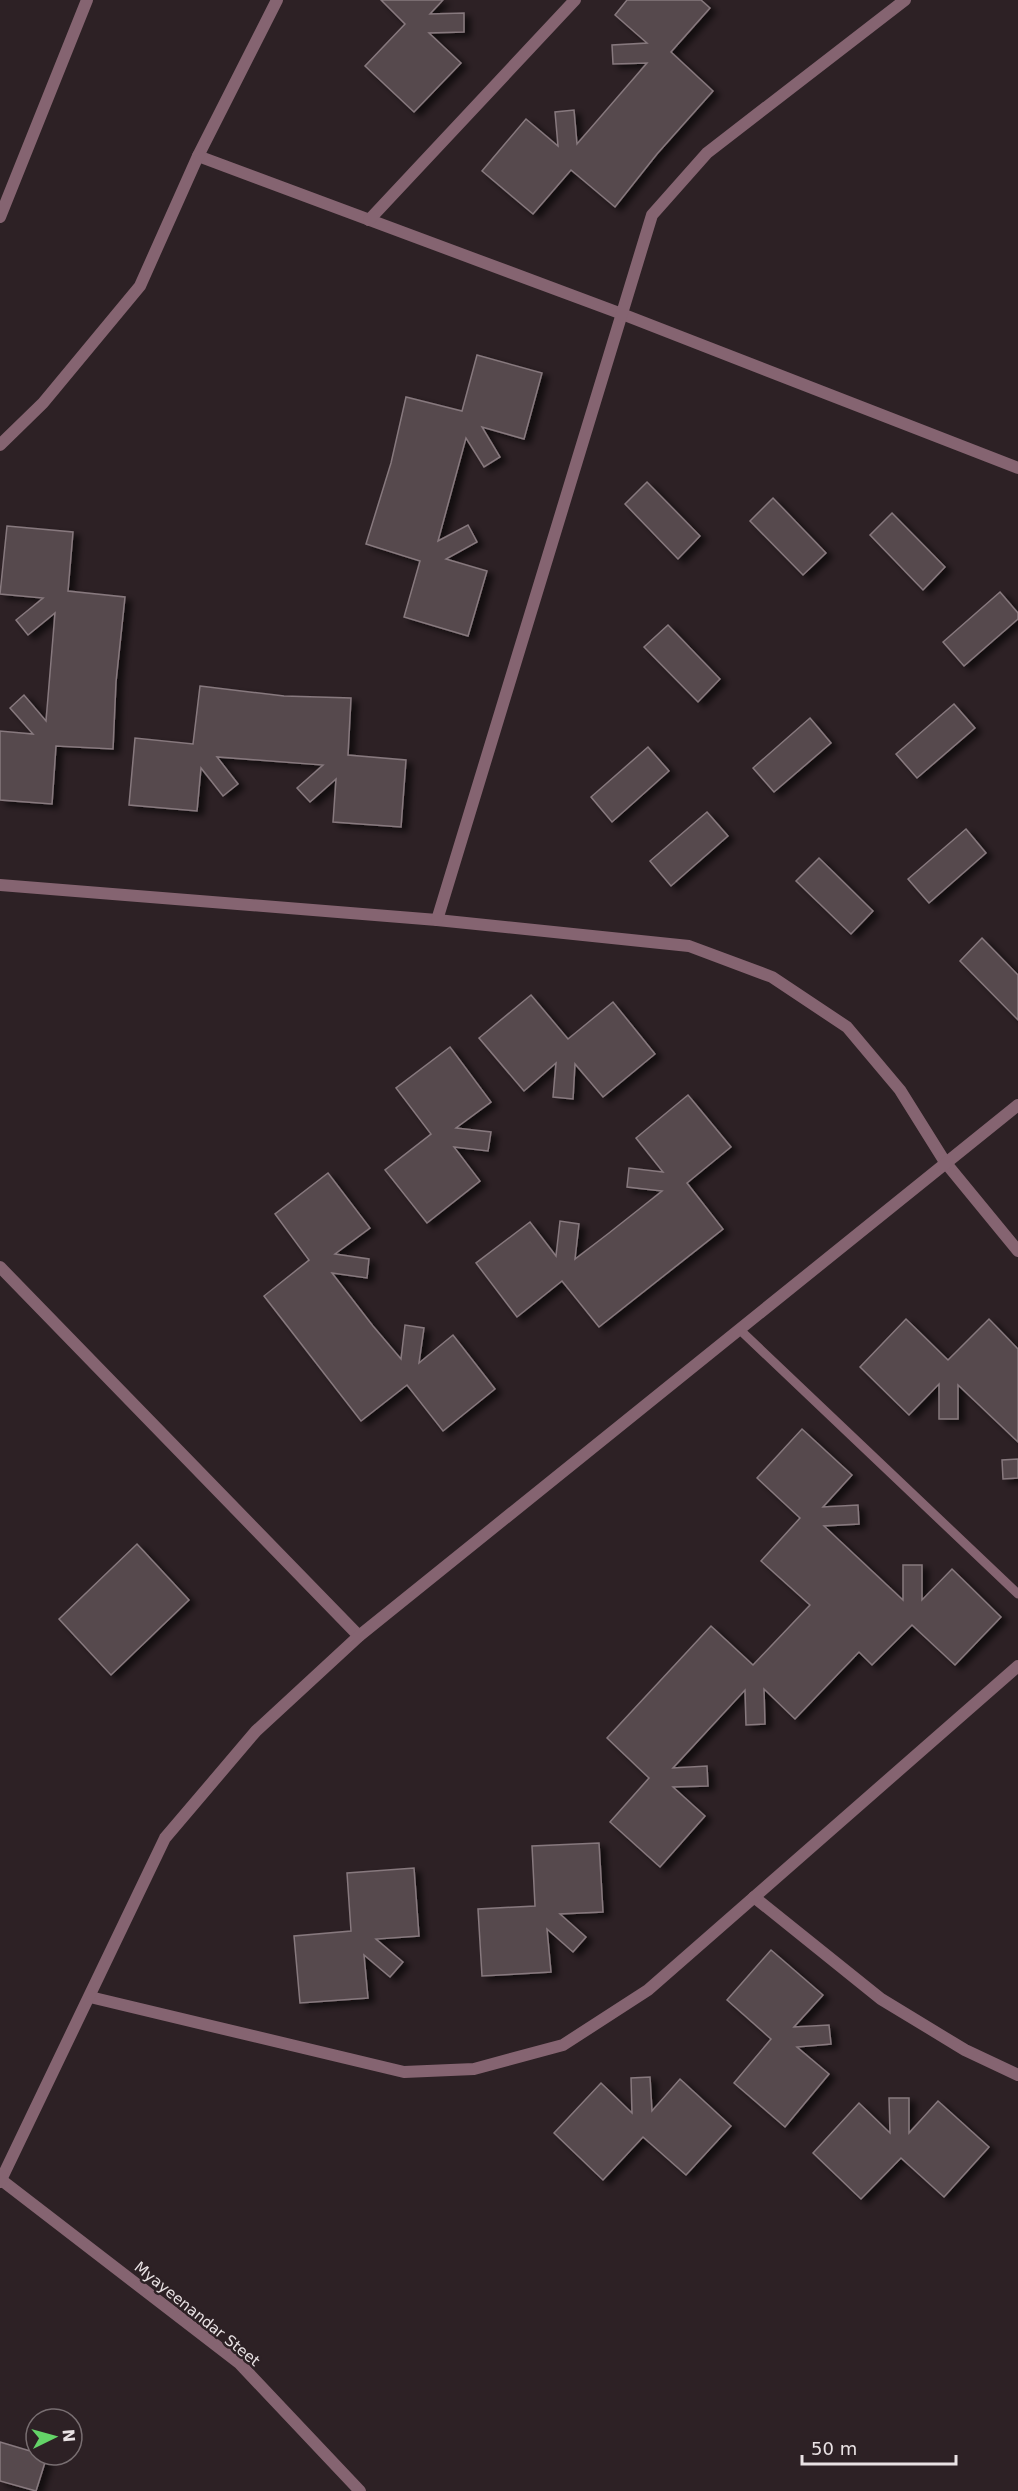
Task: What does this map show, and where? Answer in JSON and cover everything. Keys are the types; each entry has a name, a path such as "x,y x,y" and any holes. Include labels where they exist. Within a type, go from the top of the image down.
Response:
{"street":[{"path":"0,217 87,0"},
{"path":"0,445 43,403 140,286 198,156 277,0"},
{"path":"369,220 575,0"},
{"path":"437,920 652,215 706,153 905,0"},
{"path":"198,156 622,314 1018,468"},
{"path":"0,885 437,920 689,946 772,977 847,1027 900,1090 945,1162 1018,1251"},
{"path":"0,2180 165,1838 256,1731 359,1636 1018,1105"},
{"path":"0,1267 359,1636"},
{"path":"90,1997 404,2072 474,2069 563,2045 648,1990 1018,1666"},
{"path":"754,1897 881,1999 965,2050 1018,2075"},
{"name":"Myayeenandar Steet","path":"0,2180 239,2363 360,2491"}],"lane":[{"path":"739,1329 1018,1594"}],"building":[{"path":"381,0 443,0 430,14 464,13 464,32 429,33 461,63 414,112 365,66 405,24"},
{"path":"627,0 701,0 710,8 671,52 713,91 657,154 615,207 571,170 533,214 482,171 526,119 558,146 555,112 574,110 577,144 647,63 613,64 612,45 647,43 615,15"},
{"path":"477,355 542,373 524,439 482,427 500,457 484,467 466,438 438,541 468,525 477,542 446,559 487,571 468,636 404,617 420,561 366,544 391,463 406,397 462,411"},
{"path":"647,482 700,536 678,559 625,504"},
{"path":"773,498 826,553 803,575 750,521"},
{"path":"892,513 945,567 923,590 870,535"},
{"path":"7,526 73,532 68,591 125,597 116,682 113,749 56,746 52,804 0,800 0,731 33,734 10,708 24,695 46,721 55,613 28,635 16,620 43,598 0,594"},
{"path":"1000,592 1018,613 1018,619 964,666 943,642"},
{"path":"668,625 720,679 698,702 644,647"},
{"path":"200,686 284,696 351,698 348,755 406,760 401,827 333,822 336,779 310,802 297,788 323,765 217,757 238,784 223,796 201,768 197,811 129,805 135,738 193,744"},
{"path":"954,704 975,728 917,778 896,754"},
{"path":"810,718 831,743 774,792 753,768"},
{"path":"648,747 669,771 612,822 591,797"},
{"path":"707,812 728,836 671,886 650,861"},
{"path":"966,829 986,853 929,903 908,879"},
{"path":"819,858 873,911 851,934 796,881"},
{"path":"982,938 1018,975 1018,1020 960,961"},
{"path":"531,995 568,1039 613,1002 655,1054 603,1097 575,1064 573,1099 553,1097 556,1063 524,1091 479,1038"},
{"path":"450,1047 491,1102 456,1128 491,1132 488,1151 454,1147 480,1181 427,1223 385,1170 431,1134 396,1088"},
{"path":"688,1095 731,1147 687,1183 723,1229 599,1327 562,1281 517,1317 476,1263 530,1222 556,1256 560,1221 579,1224 575,1259 662,1191 627,1187 629,1168 663,1172 636,1138"},
{"path":"328,1173 370,1228 335,1254 369,1259 367,1278 332,1273 401,1359 405,1325 424,1328 419,1363 453,1335 495,1389 443,1431 407,1385 361,1421 264,1296 309,1260 275,1214"},
{"path":"906,1319 948,1360 989,1319 1018,1349 1018,1442 958,1385 958,1419 939,1419 939,1384 909,1415 860,1367"},
{"path":"802,1429 852,1475 823,1507 858,1505 859,1524 824,1526 903,1600 903,1565 922,1565 922,1600 952,1569 1001,1617 955,1665 912,1625 872,1665 859,1652 795,1719 764,1689 765,1724 746,1725 745,1690 673,1768 707,1766 708,1786 673,1787 705,1816 660,1867 610,1822 649,1778 607,1738 711,1626 753,1665 810,1605 761,1561 800,1518 757,1478"},
{"path":"1018,1459 1018,1478 1003,1479 1002,1460"},
{"path":"137,1544 189,1600 111,1675 59,1619"},
{"path":"599,1843 603,1912 560,1914 586,1937 573,1952 547,1929 551,1972 482,1976 478,1909 535,1906 532,1846"},
{"path":"414,1868 419,1936 376,1939 403,1962 390,1977 364,1955 368,1998 300,2003 294,1936 351,1931 347,1873"},
{"path":"771,1950 823,1995 794,2027 829,2025 831,2044 797,2047 829,2074 785,2127 734,2083 771,2039 727,2000"},
{"path":"650,2077 652,2111 680,2079 731,2126 686,2175 643,2137 603,2180 554,2133 601,2083 632,2113 631,2078"},
{"path":"889,2098 909,2098 909,2133 938,2101 989,2147 944,2197 901,2158 861,2199 813,2153 859,2103 890,2133"},
{"path":"0,2442 24,2449 24,2467 44,2467 36,2491 0,2481"}]}
